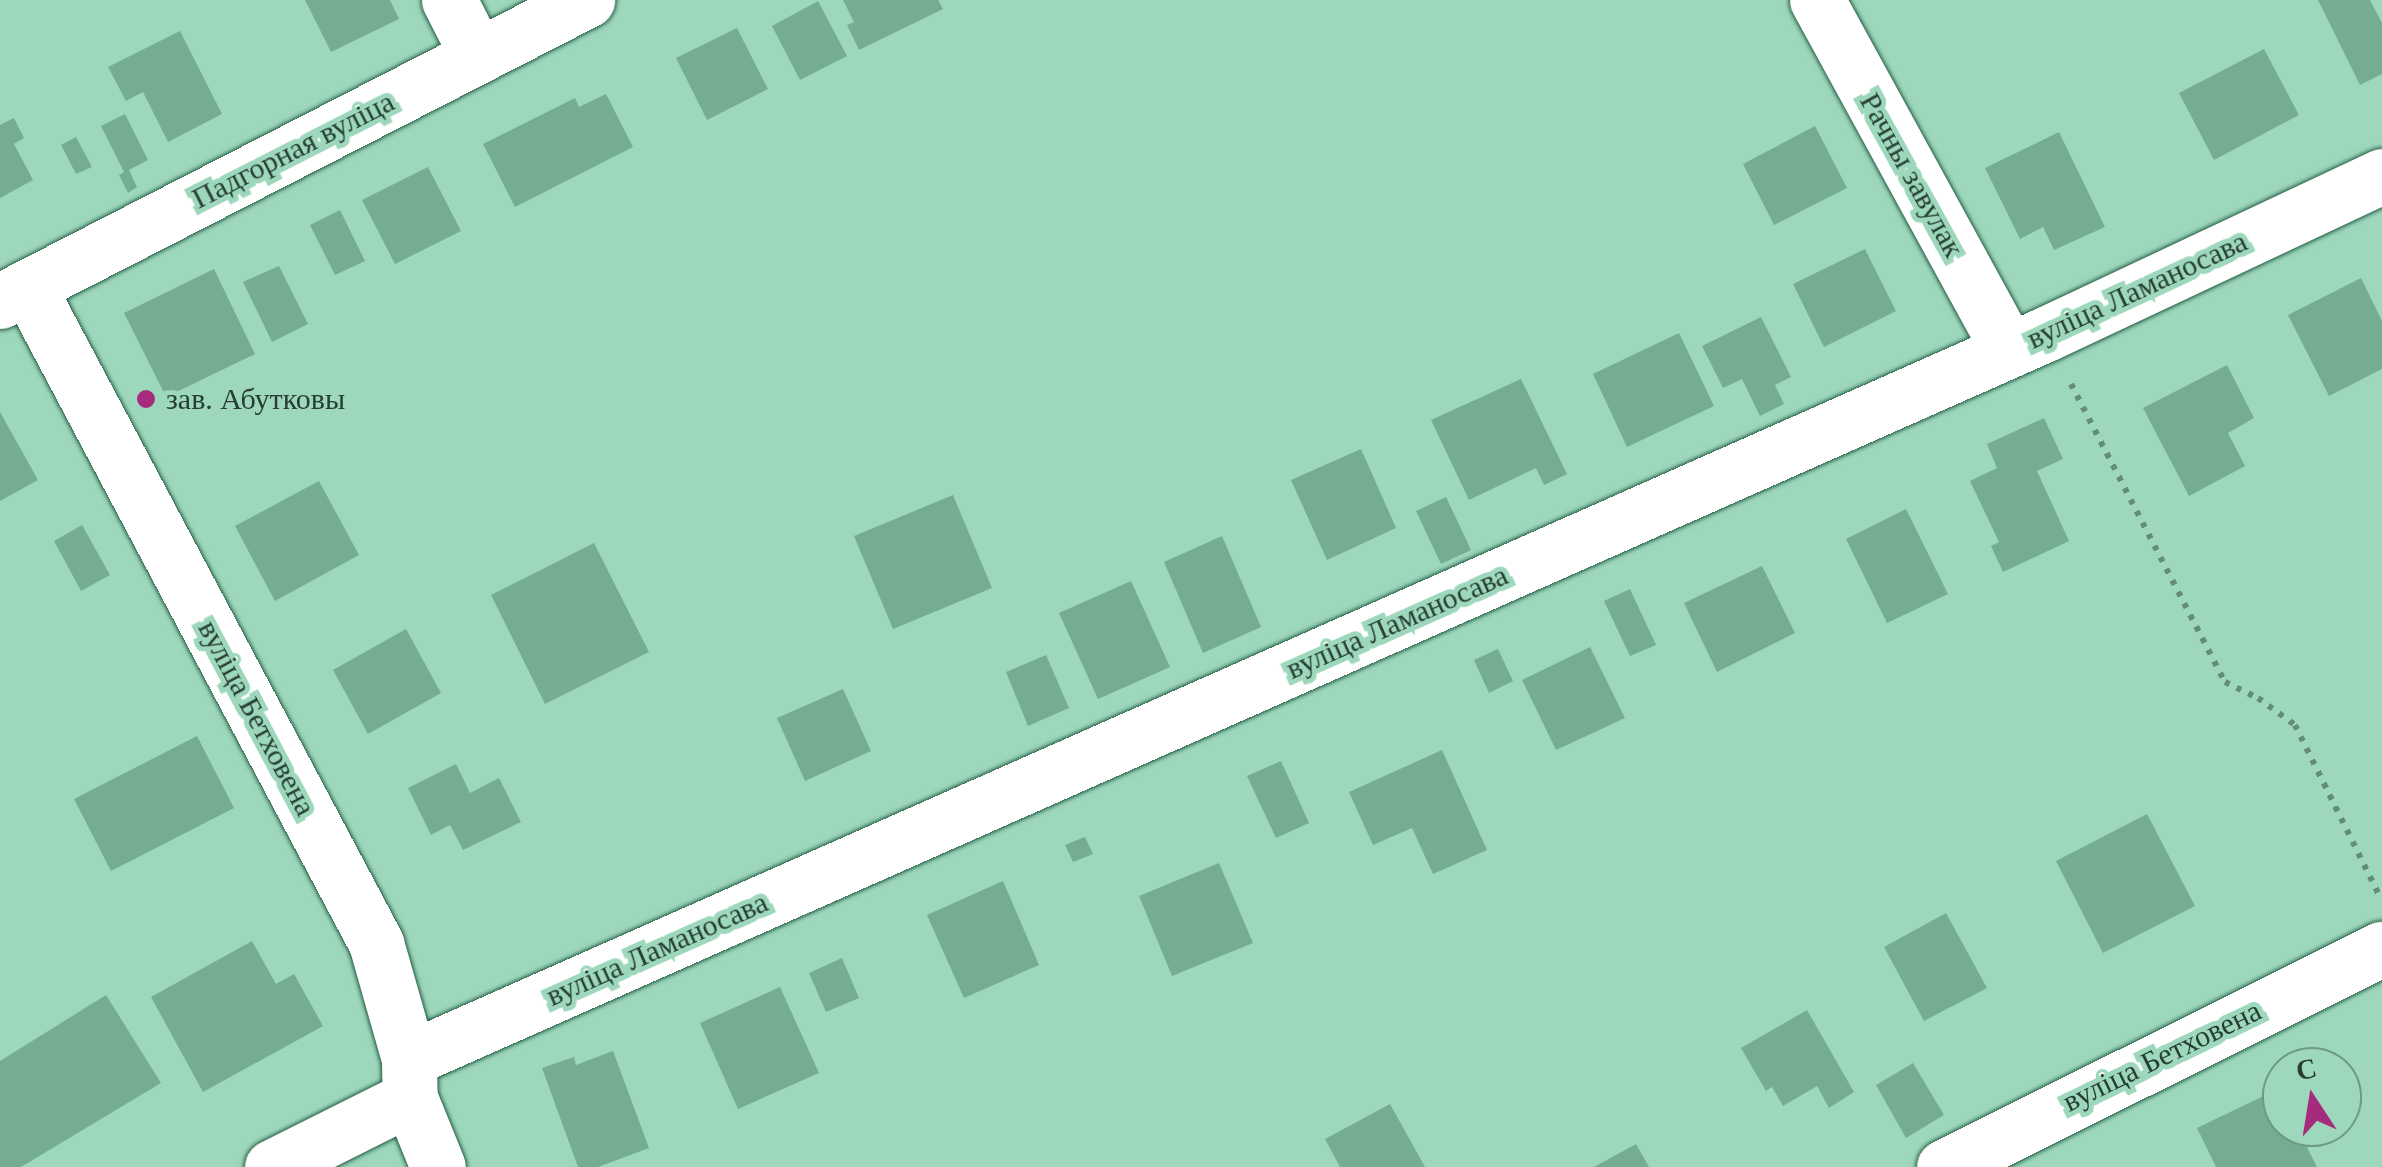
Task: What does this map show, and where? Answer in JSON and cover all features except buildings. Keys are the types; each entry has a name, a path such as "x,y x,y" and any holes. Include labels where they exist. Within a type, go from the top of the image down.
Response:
{"street":[{"path":"449,0 477,55"},
{"name":"Падгорная вуліца","path":"14,294 587,0"},
{"name":"Рачны завулак","path":"1817,0 2027,342"},
{"name":"вуліца Ламаносава","path":"272,1167 410,1079 2027,342 2382,176"},
{"name":"вуліца Бетховена","path":"14,294 376,943 410,1079 438,1167"},
{"name":"вуліца Бетховена","path":"1944,1167 2382,949"}],"path":[{"path":"2027,342 2225,682 2258,698 2295,725 2382,901"}],"place":[{"name":"зав. Абутковы","path":"146,399"}]}
